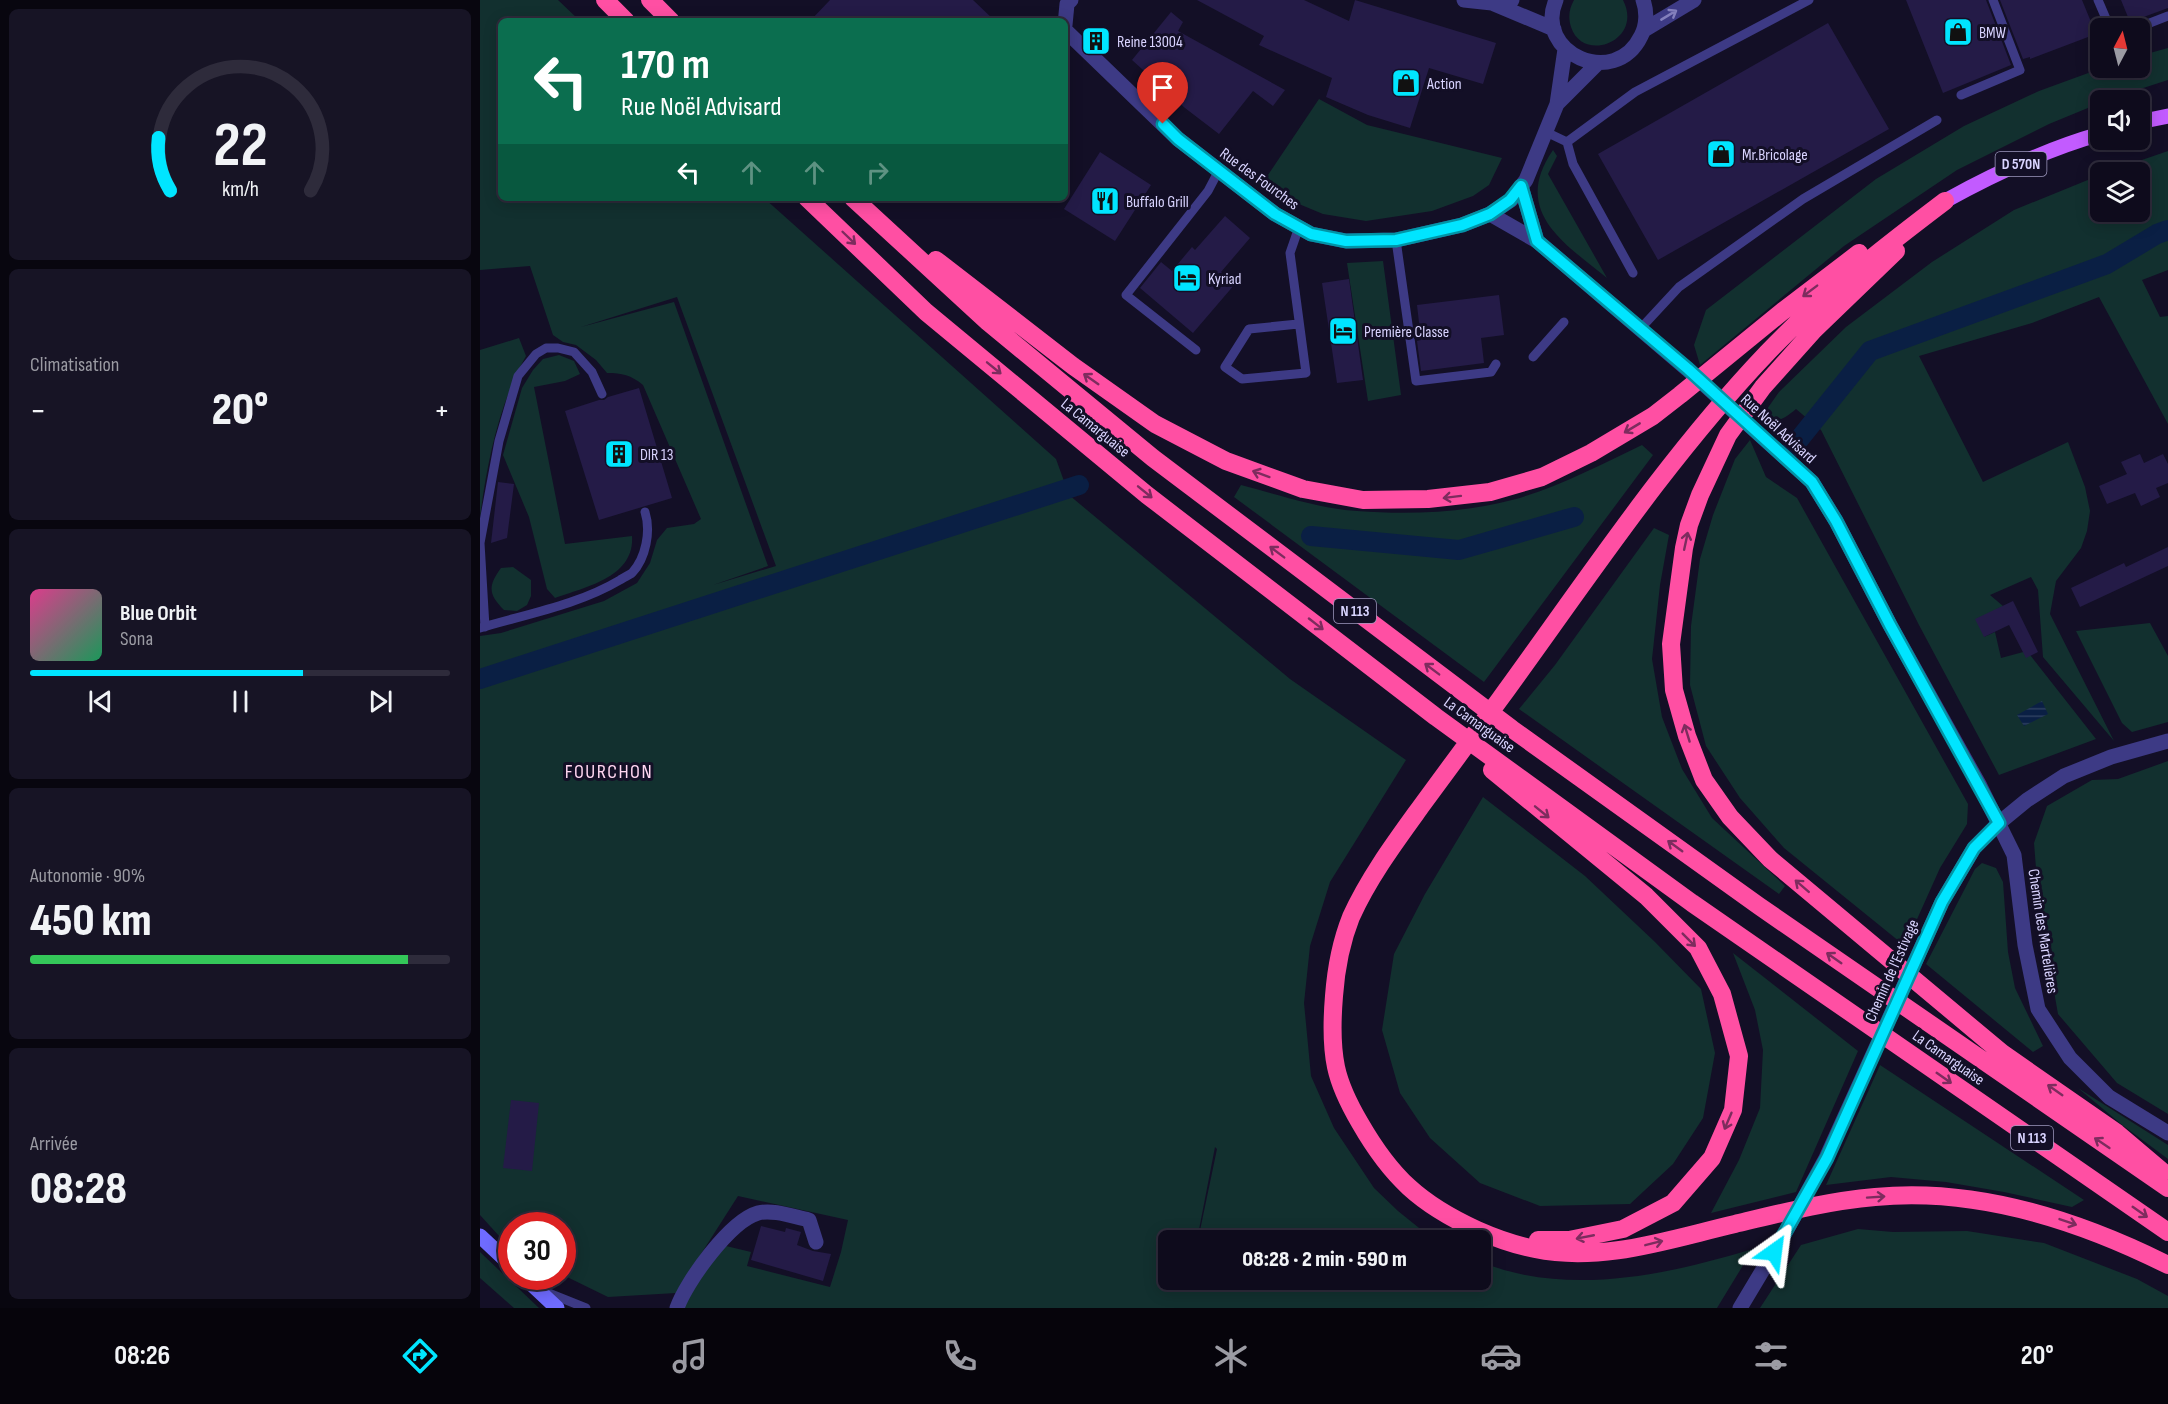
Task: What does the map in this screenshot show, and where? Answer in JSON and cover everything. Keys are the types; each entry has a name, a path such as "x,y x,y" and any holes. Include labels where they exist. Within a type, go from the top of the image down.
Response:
{"highway":[{"path":"605,0 623,18"},
{"path":"650,0 668,18"},
{"name":"La Camarguaise","path":"810,201 926,312 990,366 1148,495 1436,717 1692,903 2168,1232"},
{"name":"La Camarguaise","path":"858,201 988,322 1153,458 1512,729 1759,906 2168,1188"},
{"path":"859,201 1072,366 1155,424 1226,461 1303,489 1363,500 1428,499 1490,492 1542,477 1591,453 1653,416 1879,237 1945,201"},
{"path":"1945,201 1886,245 1800,320 1748,374 1644,500 1387,853 1351,918 1336,967 1331,1030 1336,1071 1353,1112 1375,1149 1395,1175 1420,1198 1453,1219 1493,1237 1533,1249 1587,1253 1633,1248 1819,1205 1879,1196 1953,1197 2010,1206 2060,1219 2110,1237 2168,1265"},
{"path":"1945,201 1893,255 1814,330 1763,387 1728,435 1700,495 1689,525 1671,644 1674,690 1687,736 1704,780 1730,818 1770,858 2002,1053 2117,1133 2168,1176"},
{"path":"1436,717 1506,783 1646,896 1698,948 1722,994 1739,1056 1733,1110 1713,1158 1673,1203 1623,1229 1569,1240 1493,1237"}],"main road":[{"path":"2150,120 2168,116"},
{"name":"D 570N","path":"1945,201 1976,184 2034,158 2090,138"}],"street":[{"path":"1066,18 1067,4 1071,0"},
{"path":"1464,0 1492,3 1512,0"},
{"path":"1556,0 1552,17 1554,29 1565,49 1580,59 1598,63 1613,62 1627,55 1637,44 1644,30 1646,17 1643,0"},
{"path":"1644,30 1694,0"},
{"path":"1492,3 1554,29"},
{"name":"Rue des Fourches","path":"1068,33 1178,139 1275,214 1311,234 1346,241 1396,240 1462,225 1490,214 1510,200 1526,180 1557,104 1565,49"},
{"name":"Rue des Fourches","path":"1557,104 1598,63"},
{"path":"1521,186 1537,241"},
{"name":"Rue Noël Advisard","path":"1490,214 1537,241 1641,328 1812,482 1836,521 1890,625 1999,823"},
{"name":"Chemin de l'Estivage","path":"1740,1308 1827,1158 1942,902 1974,848 2027,800 2064,776 2111,757 2168,741"},
{"name":"Chemin des Martelières","path":"1999,823 2014,855 2025,945 2038,1009 2070,1058 2109,1097 2168,1133"},
{"path":"676,1308 700,1267 731,1230 757,1213 775,1212 809,1220 816,1242"},
{"path":"480,1236 498,1253"},
{"path":"537,1290 556,1308"}],"lane":[{"path":"1567,142 1635,92 1809,0"},
{"path":"1961,95 2020,70 1993,0"},
{"path":"2098,0 2106,18"},
{"path":"2150,23 2168,16"},
{"path":"1641,328 1679,287 1803,199 1936,120"},
{"path":"1546,132 1567,142 1573,164 1633,273"},
{"path":"1196,350 1126,295 1208,191 1219,170"},
{"path":"1298,324 1250,329 1225,367 1242,379 1306,374 1290,253 1299,227"},
{"path":"1396,240 1416,381 1491,372 1496,364"},
{"path":"1533,357 1564,322"},
{"path":"602,394 592,372 574,352 558,348 546,348 536,354 518,376 500,441 480,543 482,627 554,607 605,589 632,573 645,550 649,524 645,512"},
{"path":"540,1290 586,1308"}],"green space":[{"path":"480,0 558,0 577,18 498,18 498,201 767,201 1056,459 1069,495 1290,679 1406,760 1330,882 1310,946 1304,1003 1311,1076 1334,1128 1374,1188 1422,1230 1200,1230 1217,1149 1215,1147 1199,1230 1158,1230 1158,1290 1491,1290 1491,1265 1514,1273 1548,1278 1582,1280 1617,1278 1686,1267 1753,1249 1717,1308 683,1308 686,1293 726,1246 751,1252 747,1266 830,1287 848,1220 738,1196 676,1293 608,1297 576,1281 576,1212 498,1212 498,1235 480,1215 480,636 501,633 604,601 637,583 650,563 657,540 667,528 694,524 701,519 643,385 626,375 607,373 596,360 576,345 563,342 553,335 530,266 480,270","holes":["677,297 776,566 713,585 768,566 674,302 581,327"]},
{"path":"1574,0 1623,0 1627,14 1625,27 1619,36 1609,43 1598,46 1587,44 1578,38 1571,27 1570,13"},
{"path":"2168,48 2168,80 2137,90 2090,90 2090,107 2049,124 1957,170 1844,246 1700,365 1694,345 1706,310 1876,179 1964,126 2039,91 2090,72 2090,78 2150,78 2150,53"},
{"path":"1319,99 1367,125 1502,158 1489,185 1473,196 1432,211 1366,221 1323,214 1287,199 1264,181"},
{"path":"1553,150 1557,156 1548,174 1607,278 1560,238 1548,224 1540,208 1538,191 1541,172"},
{"path":"2168,151 2168,270 2142,280 2160,317 2168,316 2168,424 2099,297 2032,323 1919,356 1983,482 2068,442 2085,487 2090,511 2087,531 2081,548 2056,581 2050,614 2114,741 2043,657 2038,590 2031,577 1990,595 2003,606 1984,637 1995,632 2001,658 2027,651 2096,739 1999,775 1919,625 1821,430 1796,409 1780,420 1760,419 1779,392 1846,327 1932,262 2014,210 2090,179 2090,222 2150,222 2150,162 2136,162"},
{"path":"1383,261 1401,395 1368,401 1347,263"},
{"path":"519,338 526,356 501,413 486,476 480,517 480,350"},
{"path":"559,355 574,361 580,374 565,381 534,387 565,544 632,536 631,550 626,561 617,571 594,584 555,598 547,589 529,517 503,455 522,388 543,359"},
{"path":"1750,440 1766,477 1797,498 1968,804 1967,824 1940,868 1905,946 1784,848 1740,798 1706,746 1690,685 1691,626 1700,559 1713,515 1735,459"},
{"path":"1642,445 1653,455 1484,682 1234,497 1241,485 1343,510 1396,513 1474,508 1512,500 1545,489"},
{"path":"1654,528 1669,535 1660,585 1652,659 1662,717 1682,769 1712,818 1785,886 1779,894 1519,709 1555,665"},
{"path":"513,567 531,580 531,596 527,605 517,611 504,610 495,599 492,590 494,580 501,568"},
{"path":"2150,623 2168,656 2168,722 2132,732 2122,723 2076,631"},
{"path":"2168,761 2168,1114 2117,1083 2058,1014 2039,906 2034,843 2047,806 2092,780 2118,779"},
{"path":"1483,797 1585,876 1701,989 1715,1053 1703,1118 1673,1164 1630,1204 1540,1206 1480,1183 1430,1138 1400,1093 1382,1030 1394,954 1425,894"},
{"path":"1982,863 1996,868 2003,882 2008,952 2015,988 2043,1046 2033,1052 1926,964 1975,869"},
{"path":"1733,953 1858,1051 1796,1192 1711,1213 1739,1160 1760,1108 1763,1050 1755,1010"},
{"path":"1880,1065 2084,1200 2072,1207 1946,1182 1891,1177 1826,1185"},
{"path":"2078,1088 2168,1145 2168,1159 2121,1124"},
{"path":"1858,1229 1893,1232 1967,1231 2044,1243 2137,1279 2168,1296 2168,1308 1760,1308 1801,1245"},
{"path":"480,1252 498,1269 498,1290 520,1290 539,1308 514,1308 480,1278"}],"water":[{"path":"2042,701 2048,714 2024,726 2017,715"}],"building":[{"path":"830,0 973,0 992,18 813,18"},
{"path":"1197,0 1304,0 1349,21 1355,0 1496,43 1483,84 1429,68 1410,128 1368,115 1326,97 1332,78 1259,45 1264,36"},
{"name":"BMW","path":"1906,0 1986,0 2011,65 1943,93"},
{"path":"2000,0 2082,0 2090,19 2090,36 2030,59 2030,57 2023,59"},
{"path":"2121,0 2168,0 2168,8 2141,18 2128,18"},
{"path":"1171,12 1183,22 1178,31 1285,90 1273,106 1253,91 1219,134 1185,108 1132,60"},
{"name":"Mr.Bricolage","path":"1828,23 1889,129 1658,260 1598,154"},
{"name":"Buffalo Grill","path":"1100,152 1151,185 1115,241 1064,209"},
{"name":"Kyriad","path":"1225,216 1250,238 1221,272 1235,284 1193,333 1140,288 1161,262 1172,271 1192,247 1195,250"},
{"name":"Première Classe","path":"1349,279 1363,380 1337,383 1322,283"},
{"path":"1499,295 1504,335 1481,338 1484,363 1421,371 1417,341 1421,340 1417,305"},
{"name":"DIR 13","path":"639,388 672,498 599,520 565,411"},
{"path":"2140,454 2144,463 2163,454 2168,464 2168,483 2156,488 2160,497 2141,506 2135,493 2107,504 2099,486 2127,474 2121,462"},
{"path":"498,482 514,484 507,538 491,543"},
{"path":"2168,547 2168,566 2080,607 2071,588 2124,563 2126,567"},
{"path":"2013,601 2038,652 2026,658 2009,625 1984,637 1975,619"},
{"path":"511,1100 539,1103 532,1171 503,1168"},
{"path":"761,1226 785,1232 786,1228 801,1232 797,1245 831,1254 823,1281 751,1260"}],"waterway":[{"path":"1793,447 1870,351 2107,264 2157,234 2168,230"},
{"path":"480,679 1079,485"},
{"path":"1311,536 1459,550 1574,517"}],"place":[{"name":"BMW","path":"1958,32"},
{"name":"Reine 13004","path":"1096,41"},
{"name":"Action","path":"1406,83"},
{"name":"Mr.Bricolage","path":"1721,154"},
{"name":"Buffalo Grill","path":"1105,201"},
{"name":"Kyriad","path":"1187,278"},
{"name":"Première Classe","path":"1343,331"},
{"name":"DIR 13","path":"619,454"}],"district":[{"name":"FOURCHON","path":"609,771"}],"route":[{"path":"1163,124 1178,139 1275,214 1311,234 1346,241 1396,240 1462,225 1490,214 1510,200 1521,186 1537,241 1688,369 1812,482 1836,521 1890,625 1980,786 1999,823 1974,848 1942,902 1827,1158 1774,1252"}]}
